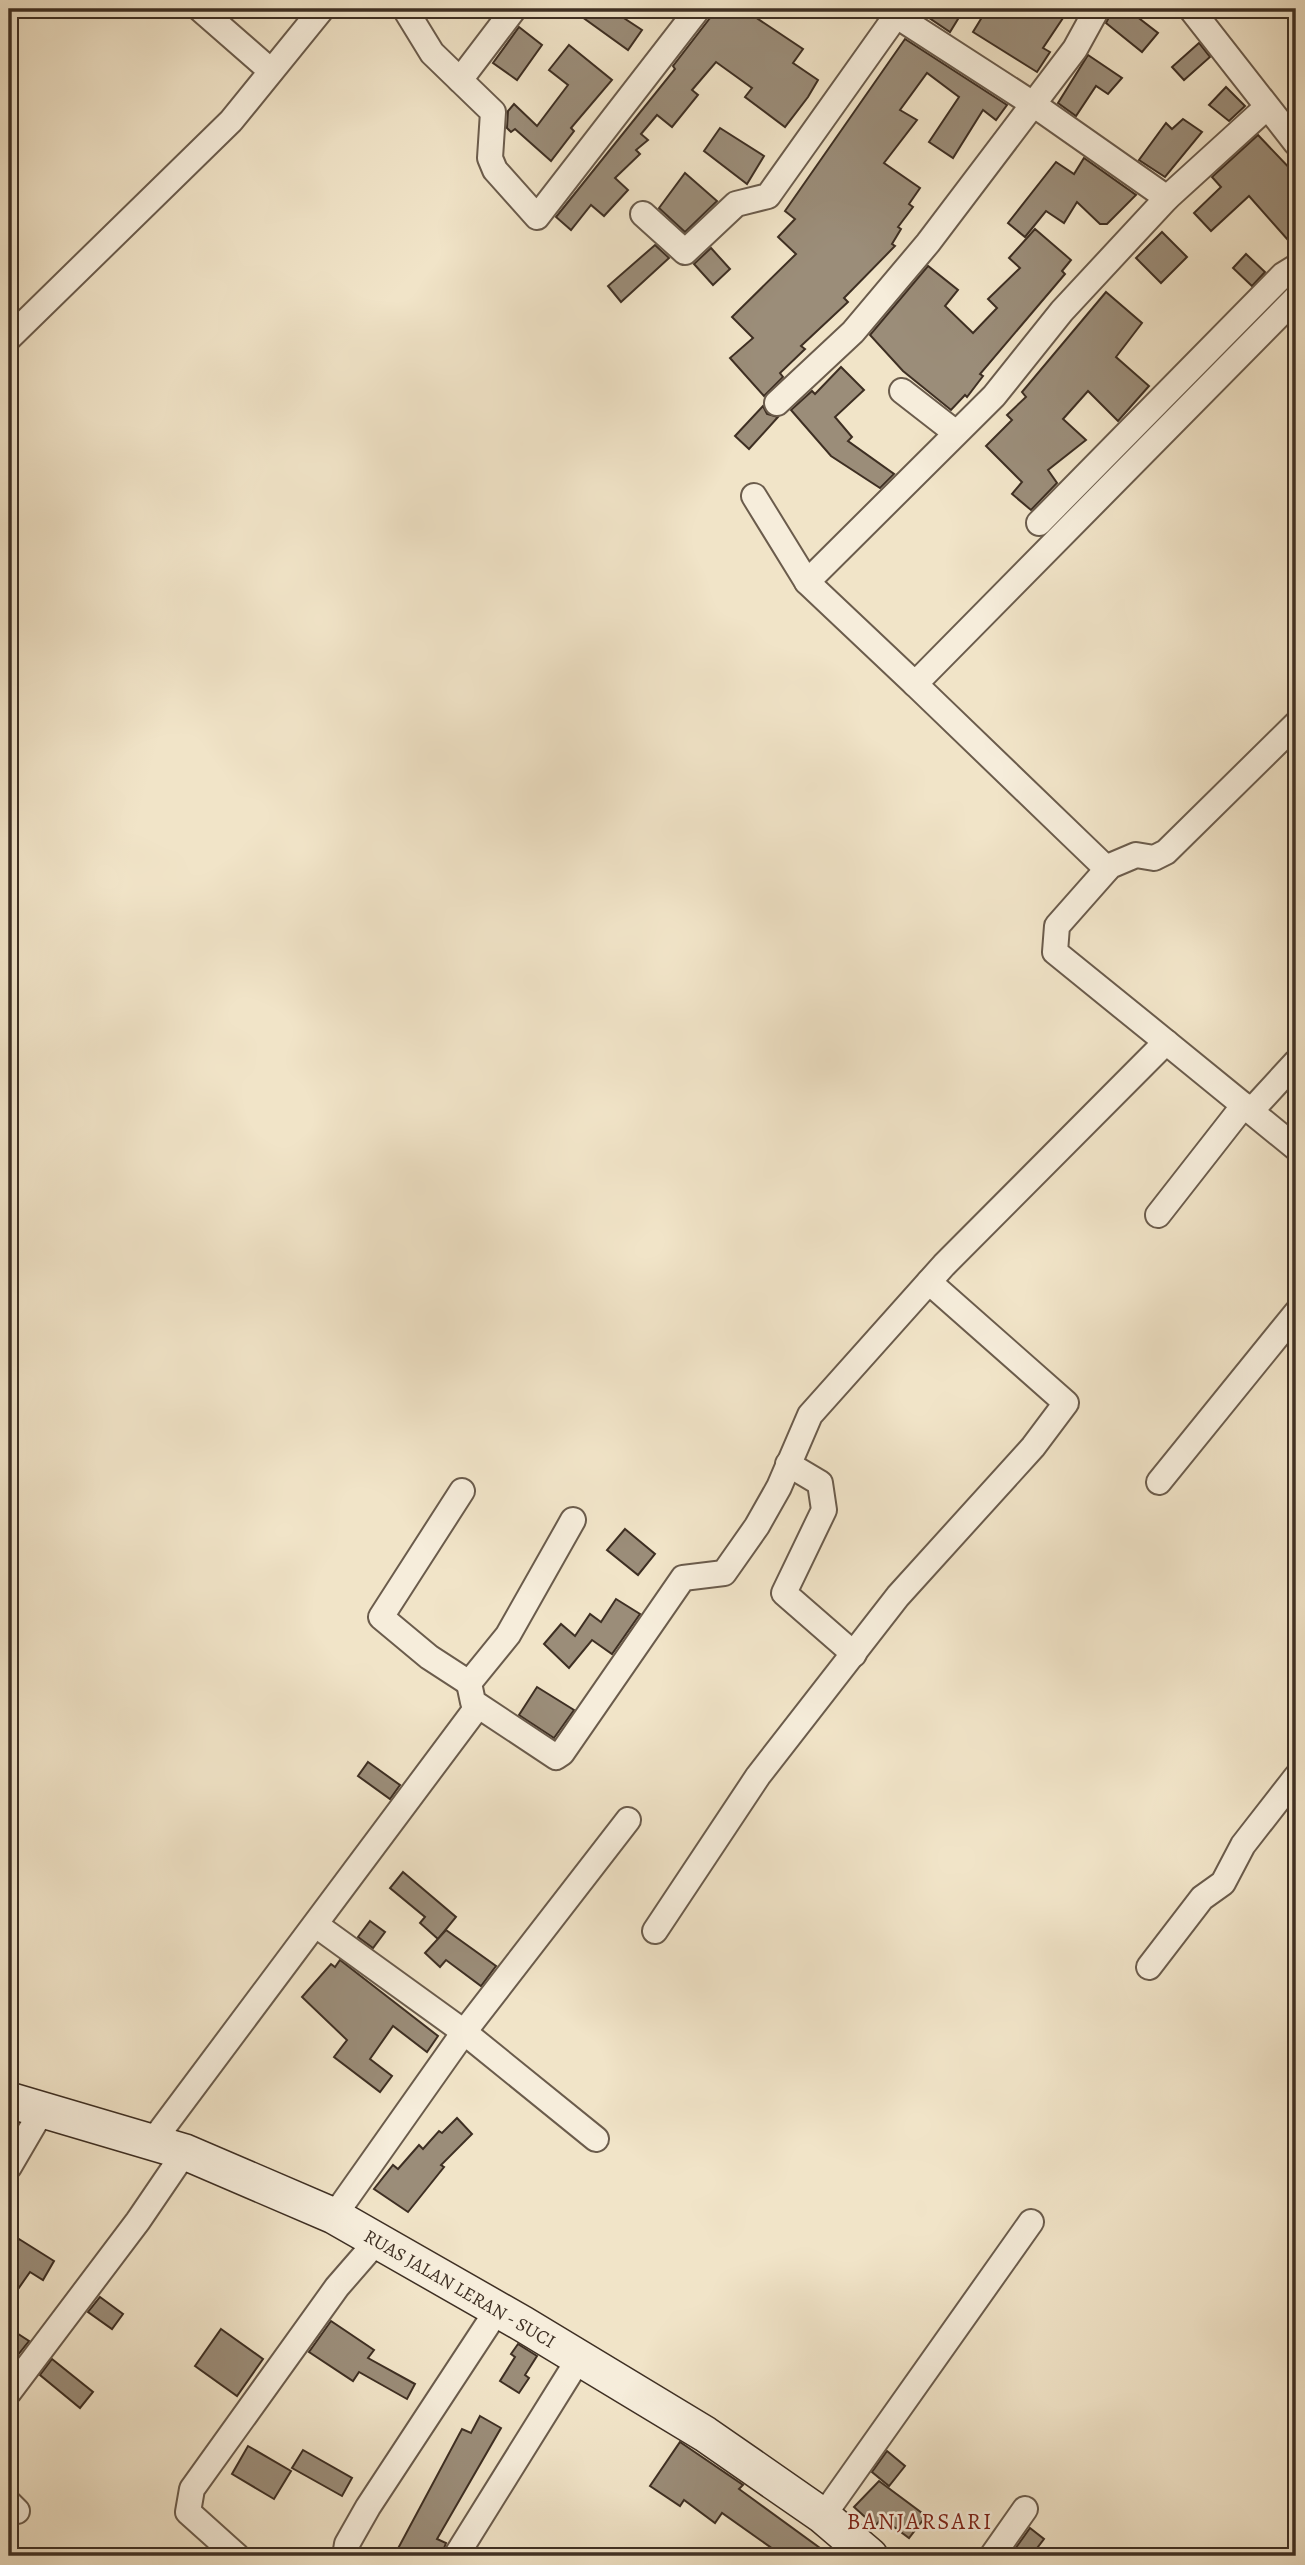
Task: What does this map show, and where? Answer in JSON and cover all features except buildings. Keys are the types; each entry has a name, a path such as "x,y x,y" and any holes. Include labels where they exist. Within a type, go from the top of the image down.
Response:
{"main road":[{"name":"RUAS JALAN LERAN - SUCI","path":"9,2100 169,2147 334,2216 580,2357 741,2457 823,2516 870,2556"}],"street":[{"path":"200,9 271,71"},
{"path":"9,338 231,121 322,9"},
{"path":"405,9 432,53 494,115 490,158 495,170 537,217 698,9"},
{"path":"460,80 514,9"},
{"path":"777,403 853,332 968,193 1075,49 1097,9"},
{"path":"1191,9 1296,143"},
{"path":"643,214 685,252 736,204 768,196 894,11 1167,198"},
{"path":"807,582 994,396 1062,311 1167,198 1267,107"},
{"path":"915,684 1227,349 1283,275 1296,267"},
{"path":"1038,523 1227,349 1296,298"},
{"path":"902,391 956,433"},
{"path":"754,496 807,582 1107,869"},
{"path":"1296,724 1166,852 1154,858 1136,855 1107,869 1057,926 1055,952 1296,1147"},
{"path":"462,1491 381,1617 429,1657 469,1683 473,1702 478,1706 556,1757 562,1754 682,1578 724,1573 757,1526 810,1415 929,1282 1166,1042"},
{"path":"1158,1215 1248,1108 1296,1062"},
{"path":"655,1931 758,1776 898,1596 1032,1447 1066,1404 929,1282"},
{"path":"1159,1482 1296,1313"},
{"path":"788,1464 820,1483 824,1510 784,1593 854,1654"},
{"path":"469,1683 508,1635 573,1520"},
{"path":"9,2392 130,2231 169,2147 316,1925 478,1706"},
{"path":"1149,1967 1202,1898 1223,1883 1243,1844 1296,1777"},
{"path":"334,2216 464,2032 628,1820"},
{"path":"316,1925 464,2032 596,2139"},
{"path":"9,2167 46,2109"},
{"path":"823,2516 1031,2222"},
{"path":"236,2556 188,2512 192,2489 337,2287 377,2241"},
{"path":"345,2556 348,2544 368,2507 498,2309"},
{"path":"456,2556 580,2357"},
{"path":"992,2556 1025,2509"}],"district":[{"name":"BANJARSARI","path":"920,2521"}]}
